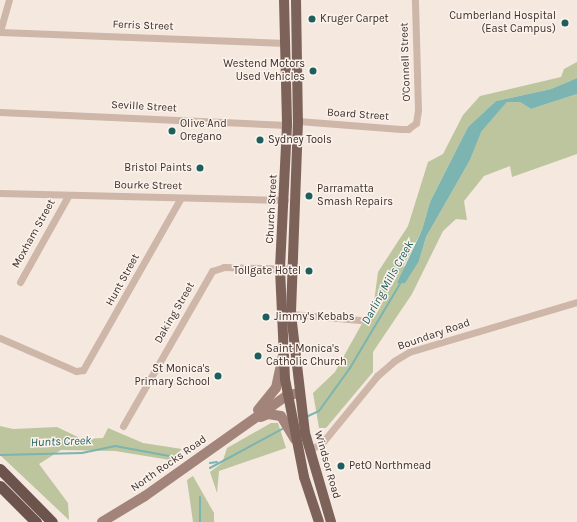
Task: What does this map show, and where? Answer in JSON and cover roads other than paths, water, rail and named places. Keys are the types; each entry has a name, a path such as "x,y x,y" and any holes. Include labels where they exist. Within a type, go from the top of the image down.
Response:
{"highway":[{"path":"0,469 52,522"},
{"path":"0,486 36,522"}],"main road":[{"name":"Church Street","path":"284,0 290,200"},
{"name":"Church Street","path":"288,421 284,351 286,269 290,200 298,121 296,0"},
{"name":"Church Street","path":"286,269 298,393 302,414"},
{"name":"North Rocks Road","path":"248,423 276,388 284,351"},
{"name":"North Rocks Road","path":"102,522 145,496 286,396 298,393"},
{"path":"248,423 273,414 281,416 288,421 319,522"},
{"name":"Windsor Road","path":"302,414 309,450 331,522"}],"street":[{"path":"0,31 2,16 9,0"},
{"name":"O'Connell Street","path":"414,0 418,110 416,123"},
{"name":"Ferris Street","path":"0,31 285,43"},
{"name":"Seville Street","path":"0,112 287,125"},
{"name":"Board Street","path":"298,121 401,129 408,129 416,123"},
{"name":"Bourke Street","path":"0,193 68,196 290,200"},
{"name":"Moxham Street","path":"20,282 68,196"},
{"name":"Hunt Street","path":"0,338 76,371 83,370 180,198"},
{"name":"Daking Street","path":"123,426 212,271 224,267 286,269"},
{"name":"Boundary Road","path":"309,450 322,443 377,376 394,361 424,348 577,302"},
{"path":"291,314 360,320"}],"water":[{"path":"577,78 577,94 531,109 520,102 507,102 481,132 470,160 426,237 419,261 405,283 397,283 422,230 430,202 468,127 496,101 551,89"}],"waterway":[{"name":"Darling Mills Creek","path":"306,417 319,411 350,368 401,282"},
{"name":"Darling Mills Creek","path":"210,468 284,428"},
{"name":"Hunts Creek","path":"0,455 82,453 115,446 169,456"},
{"name":"Hunts Creek","path":"210,463 217,462"},
{"name":"Darling Mills Creek","path":"200,497 200,522"}],"place":[{"name":"Kruger Carpet","path":"312,19"},
{"name":"Cumberland Hospital (East Campus)","path":"565,23"},
{"name":"Westend Motors Used Vehicles","path":"313,71"},
{"name":"Olive And Oregano","path":"172,131"},
{"name":"Sydney Tools","path":"260,140"},
{"name":"Bristol Paints","path":"200,168"},
{"name":"Parramatta Smash Repairs","path":"309,196"},
{"name":"Tollgate Hotel","path":"309,271"},
{"name":"Jimmy's Kebabs","path":"266,317"},
{"name":"Saint Monica's Catholic Church","path":"258,356"},
{"name":"St Monica's Primary School","path":"218,376"},
{"name":"PetO Northmead","path":"341,466"}]}
